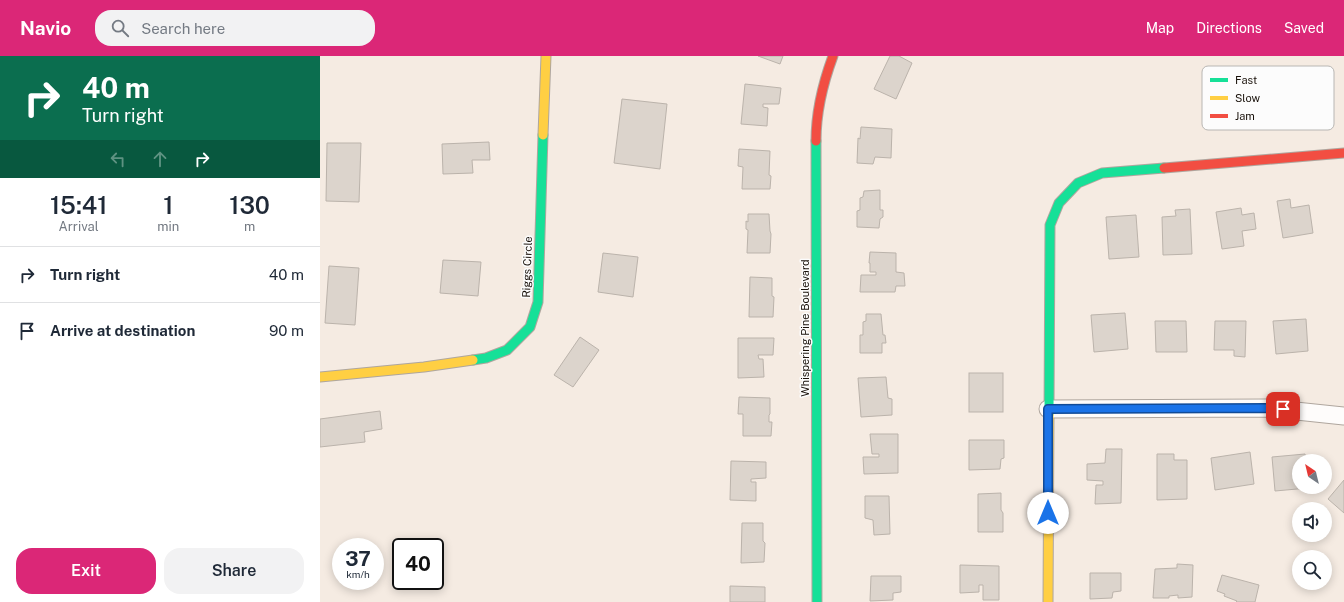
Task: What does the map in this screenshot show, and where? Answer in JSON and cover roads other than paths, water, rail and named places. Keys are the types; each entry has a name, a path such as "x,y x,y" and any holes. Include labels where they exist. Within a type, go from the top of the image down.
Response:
{"street":[{"name":"Riggs Circle","path":"320,377 424,367 486,358 507,350 530,327 538,302 546,56"},
{"name":"Whispering Pine Boulevard","path":"818,602 816,125 824,80 833,56"},
{"path":"1048,602 1050,225 1059,203 1078,183 1102,173 1344,153"},
{"path":"1048,409 1268,408 1344,416"}]}
